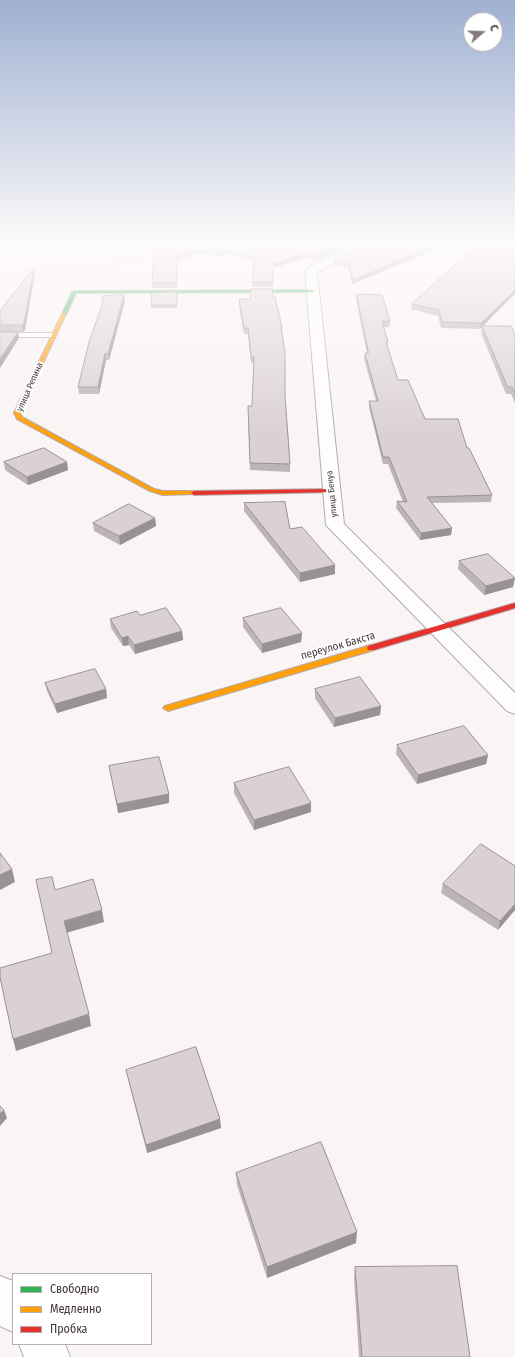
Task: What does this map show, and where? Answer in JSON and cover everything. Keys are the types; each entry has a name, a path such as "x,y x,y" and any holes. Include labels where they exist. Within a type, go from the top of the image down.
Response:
{"street":[{"name":"улица Репина","path":"67,307 17,413 19,418 152,490 163,493 332,491"},
{"name":"улица Бенуа","path":"314,307 335,525 515,706"},
{"name":"переулок Бакста","path":"168,708 439,629 515,605"},
{"path":"0,1295 12,1311"},
{"path":"40,1345 50,1357"}],"lane":[{"path":"0,335 54,335"}],"building":[{"path":"3,307 27,307 24,323 22,325 0,325 0,311"},
{"path":"101,307 121,307 108,354 105,353 98,387 78,387 89,342"},
{"path":"240,307 277,307 282,327 285,352 285,396 290,464 250,463 248,406 252,406 254,357 251,357 248,328 244,328"},
{"path":"359,307 386,307 390,321 382,321 388,342 386,342 398,380 408,380 425,419 458,419 467,448 469,448 492,495 427,497 452,528 421,533 397,501 407,502 389,457 383,457 369,401 378,401 365,353 368,353"},
{"path":"427,307 497,307 481,323 442,322 439,310"},
{"path":"482,326 511,326 515,334 515,393 512,387 508,387"},
{"path":"0,332 18,332 0,359"},
{"path":"44,448 67,462 27,477 4,462"},
{"path":"285,502 290,529 302,527 335,565 300,573 244,503"},
{"path":"129,504 155,518 119,536 93,523"},
{"path":"488,554 515,578 486,586 459,561"},
{"path":"166,608 182,631 134,645 128,636 122,638 110,619 137,611 140,615"},
{"path":"281,608 302,633 262,644 243,618"},
{"path":"95,669 106,689 55,704 45,683"},
{"path":"360,677 381,706 335,718 315,689"},
{"path":"464,726 488,755 418,775 397,745"},
{"path":"159,757 169,794 117,804 109,766"},
{"path":"289,767 311,803 254,820 234,783"},
{"path":"481,844 515,866 515,904 500,921 443,884"},
{"path":"0,853 12,869 0,875"},
{"path":"52,877 55,890 93,879 102,910 64,921 89,1014 13,1039 0,977 0,968 52,953 36,880"},
{"path":"196,1047 220,1119 146,1145 126,1070"},
{"path":"0,1106 4,1110 0,1114"},
{"path":"321,1142 357,1232 267,1267 236,1173"},
{"path":"457,1266 470,1357 362,1357 355,1267"}],"traffic: fast":[{"path":"64,314 67,307"}],"traffic: slow":[{"path":"64,314 17,413 19,418 152,490 163,493 194,493"},
{"path":"168,708 371,648"}],"traffic: jam":[{"path":"194,493 332,491"},
{"path":"371,648 515,605"}]}
